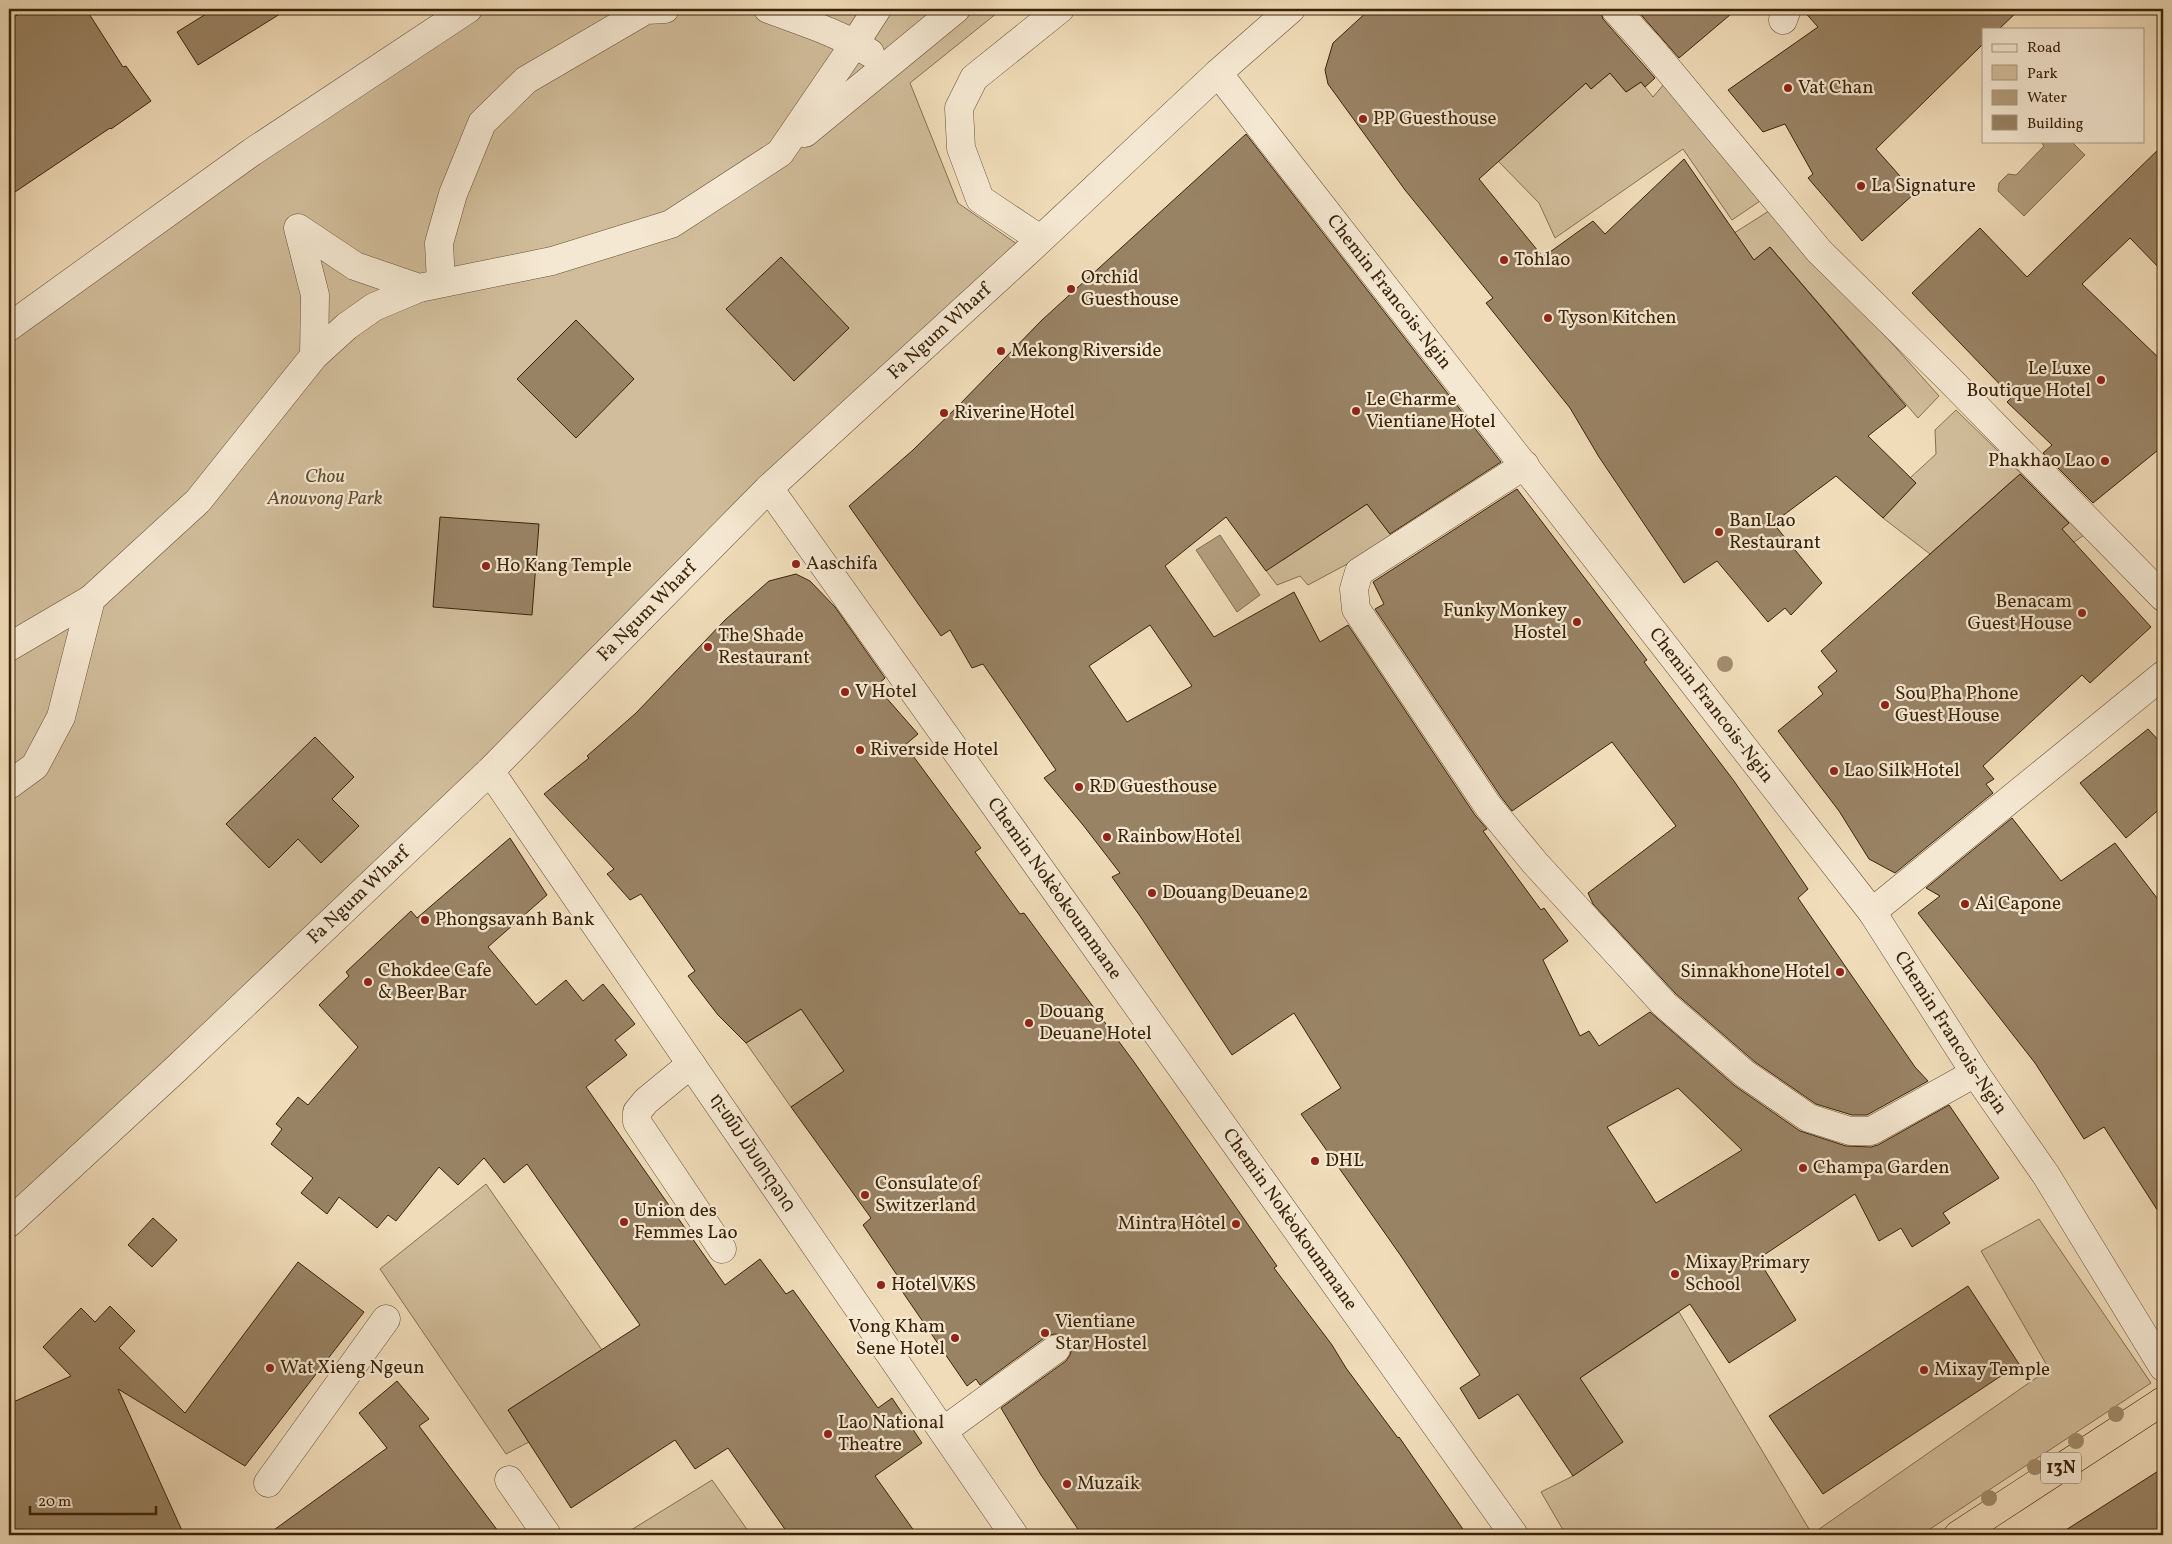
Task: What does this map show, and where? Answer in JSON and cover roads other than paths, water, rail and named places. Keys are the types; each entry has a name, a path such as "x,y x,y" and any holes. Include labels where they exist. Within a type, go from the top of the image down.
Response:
{"highway":[{"name":"13N","path":"1958,1535 2163,1400"}],"street":[{"path":"9,327 252,152 468,9"},
{"path":"430,286 439,243 453,194 482,123 526,80 646,10 665,9"},
{"path":"768,9 856,43 888,64"},
{"path":"780,153 856,43 877,9"},
{"path":"9,647 91,599 198,501 314,356 347,326 374,307 430,286 552,261 671,224 780,153 956,9"},
{"path":"1040,239 980,199 961,148 959,108 974,78 1060,9"},
{"name":"Fa Ngum Wharf","path":"9,1222 176,1069 490,771 769,488 1218,73 1291,9"},
{"path":"1614,9 1652,50 1819,251 2163,597"},
{"name":"Chemin Francois-Ngin","path":"1218,73 1525,464 1872,912 1975,1073 2046,1175 2163,1368"},
{"path":"314,356 316,295 298,228 355,266 430,286"},
{"path":"1525,464 1359,572 1354,589 1356,609 1488,806 1535,863 1664,1004 1745,1074 1809,1118 1850,1131 1871,1131 1975,1073"},
{"name":"Chemin Nokèokoummane","path":"769,488 1514,1535"},
{"path":"9,786 35,766 61,717 91,599"},
{"path":"1872,912 2163,675"},
{"name":"ຖະໜົນ ມັນທາຕຸລາດ","path":"490,771 1014,1535"},
{"path":"691,1064 646,1101 637,1112 637,1122 722,1249"},
{"path":"268,1483 386,1319"},
{"path":"944,1431 1056,1348"},
{"path":"509,1480 547,1535"}],"water":[{"path":"2041,142 2072,142 2085,155 2024,216 1998,191 1999,183 2008,174 2016,175 2044,146"},
{"path":"1220,535 1260,595 1237,612 1196,550"}],"place":[{"name":"Vat Chan","path":"1788,88"},
{"name":"PP Guesthouse","path":"1363,119"},
{"name":"La Signature","path":"1861,186"},
{"name":"Tohlao","path":"1504,260"},
{"name":"Orchid Guesthouse","path":"1071,289"},
{"name":"Tyson Kitchen","path":"1548,318"},
{"name":"Mekong Riverside","path":"1001,351"},
{"name":"Le Luxe Boutique Hotel","path":"2101,380"},
{"name":"Le Charme Vientiane Hotel","path":"1356,411"},
{"name":"Riverine Hotel","path":"944,413"},
{"name":"Phakhao Lao","path":"2105,461"},
{"name":"Ban Lao Restaurant","path":"1719,532"},
{"name":"Aaschifa","path":"796,564"},
{"name":"Ho Kang Temple","path":"486,566"},
{"name":"Benacam Guest House","path":"2082,613"},
{"name":"Funky Monkey Hostel","path":"1577,622"},
{"name":"The Shade Restaurant","path":"708,647"},
{"name":"V Hotel","path":"845,692"},
{"name":"Sou Pha Phone Guest House","path":"1885,705"},
{"name":"Riverside Hotel","path":"860,750"},
{"name":"Lao Silk Hotel","path":"1834,771"},
{"name":"RD Guesthouse","path":"1079,787"},
{"name":"Rainbow Hotel","path":"1107,837"},
{"name":"Douang Deuane 2","path":"1152,893"},
{"name":"Ai Capone","path":"1965,904"},
{"name":"Phongsavanh Bank","path":"425,920"},
{"name":"Sinnakhone Hotel","path":"1840,972"},
{"name":"Chokdee Cafe & Beer Bar","path":"368,982"},
{"name":"Douang Deuane Hotel","path":"1029,1023"},
{"name":"DHL","path":"1315,1161"},
{"name":"Champa Garden","path":"1803,1168"},
{"name":"Consulate of Switzerland","path":"865,1195"},
{"name":"Union des Femmes Lao","path":"624,1222"},
{"name":"Mintra Hôtel","path":"1236,1224"},
{"name":"Mixay Primary School","path":"1675,1274"},
{"name":"Hotel VKS","path":"881,1285"},
{"name":"Vientiane Star Hostel","path":"1045,1333"},
{"name":"Vong Kham Sene Hotel","path":"955,1338"},
{"name":"Wat Xieng Ngeun","path":"270,1368"},
{"name":"Mixay Temple","path":"1924,1370"},
{"name":"Lao National Theatre","path":"828,1434"},
{"name":"Muzaik","path":"1067,1484"}],"park label":[{"name":"Chou Anouvong Park","path":"325,488"}]}
